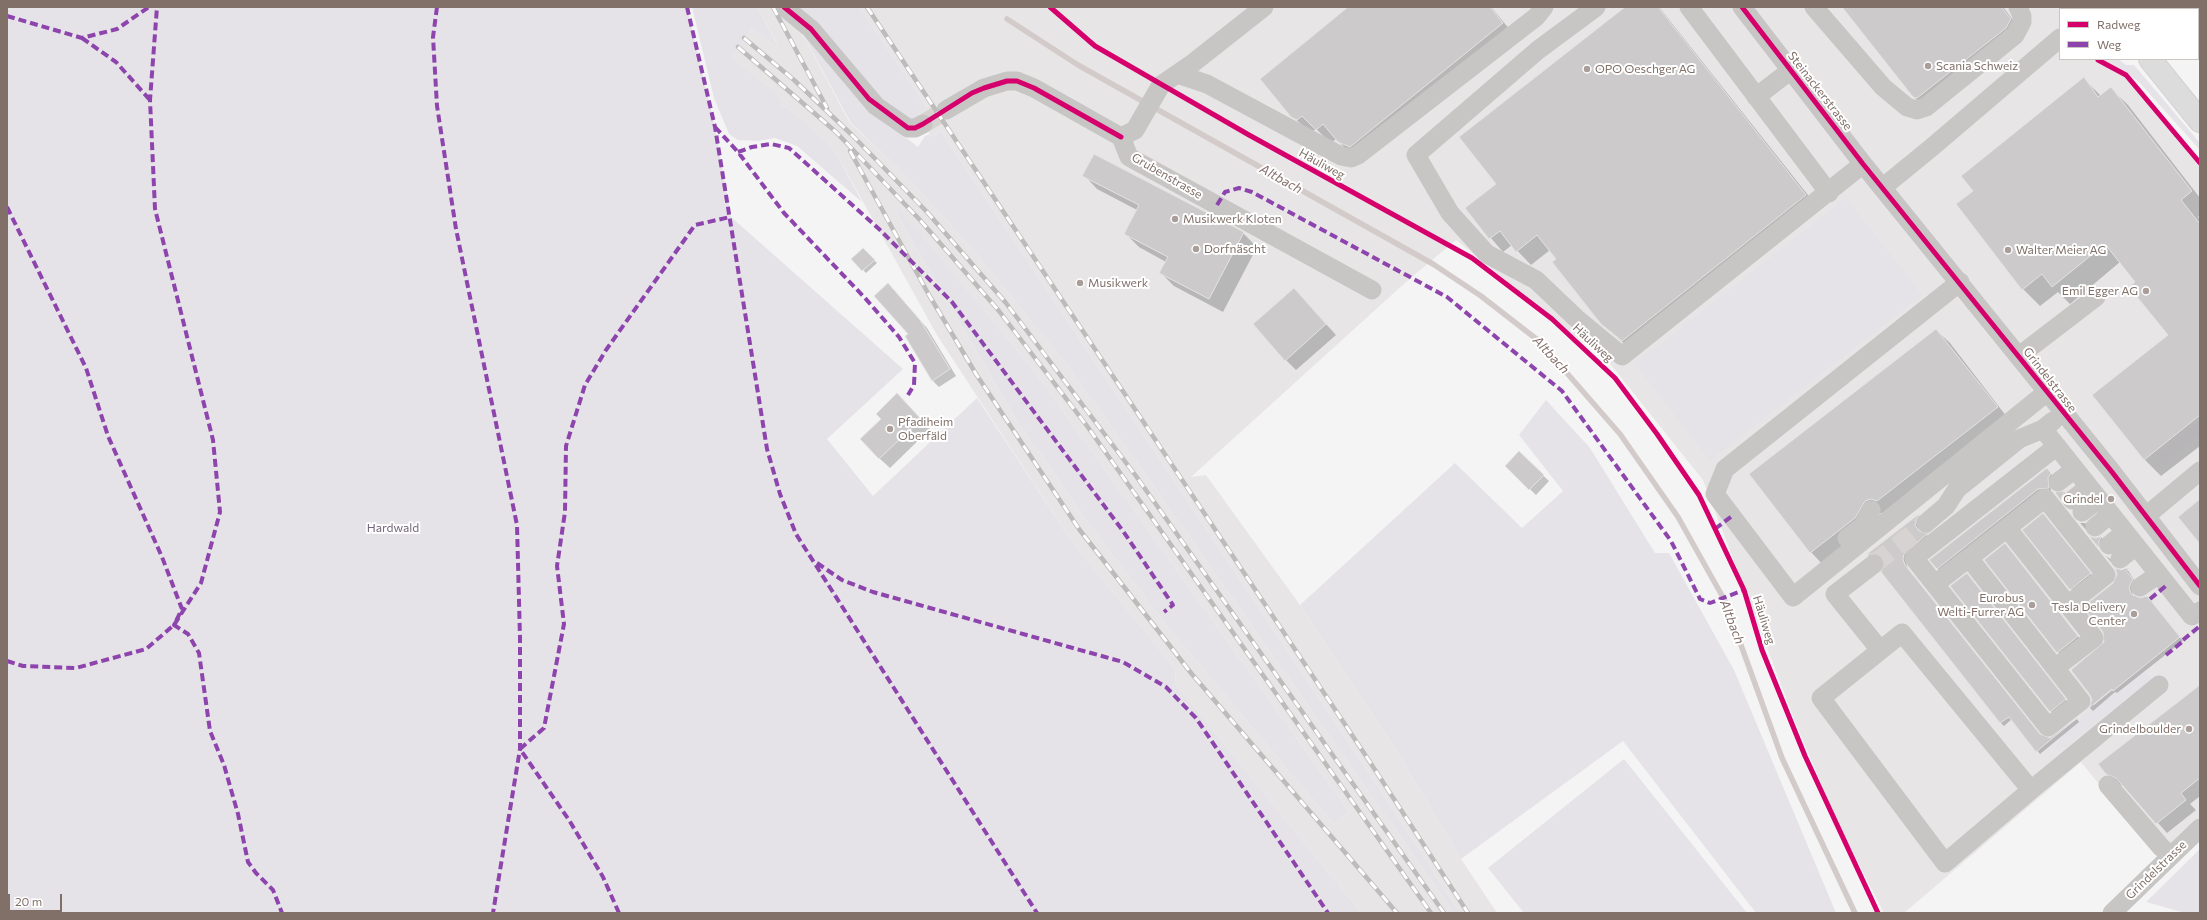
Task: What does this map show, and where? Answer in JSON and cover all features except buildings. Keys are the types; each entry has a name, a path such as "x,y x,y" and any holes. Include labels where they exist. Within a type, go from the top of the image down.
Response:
{"main road":[{"path":"2151,60 2200,121"}],"street":[{"path":"784,7 811,29 876,106 908,128 915,128 923,124"},
{"path":"946,110 984,88 1007,81 1017,81 1034,88 1121,137 1135,130 1161,85 1264,7"},
{"path":"1176,74 1207,84 1341,156 1351,158 1358,155 1536,17 1544,7"},
{"path":"1596,7 1538,50 1416,154 1450,212 1487,254 1536,280 1576,318 1622,356 1863,164"},
{"path":"1689,7 1828,193"},
{"name":"Steinackerstrasse","path":"1742,7 1882,188"},
{"path":"1814,7 1884,87 1907,107 1917,110 1926,107 2015,35 2022,22 2022,16 2018,7"},
{"path":"1882,188 1932,148 2059,39"},
{"path":"1756,97 1790,70"},
{"name":"Grubenstrasse","path":"1121,137 1129,157 1372,290"},
{"name":"Grindelstrasse","path":"1882,188 1960,282 2200,586"},
{"path":"1960,282 1725,469 1715,494 1793,597 2047,392"},
{"path":"2019,356 2096,297"},
{"path":"1926,523 1946,506 1957,489 2019,439 2043,429 2063,412"},
{"path":"2043,429 2159,574 2198,618"},
{"path":"1968,558 2081,701 2048,727 1914,558 2057,446"},
{"path":"1935,584 2007,528 2075,469"},
{"path":"2146,516 2200,472"},
{"path":"2053,489 2106,575 2068,605"},
{"path":"2077,506 2094,493"},
{"path":"1823,572 1816,562 1863,526 1871,510"},
{"path":"2095,527 2111,514"},
{"path":"2007,528 2094,638 2055,668"},
{"path":"2115,552 2131,539"},
{"path":"1874,564 1835,594 1880,650"},
{"path":"2140,587 2159,574"},
{"path":"2031,790 1902,633 1821,698 1945,863 2159,685"},
{"path":"2108,785 2161,847 2171,856"},
{"name":"Grindelstrasse","path":"2112,913 2200,828"}],"shaded area":[{"path":"757,7 788,7 850,123 902,172 970,246 1068,366 1454,913 1361,913 1175,683 1176,670 1070,539 937,335 832,146 787,107 780,105 731,58 752,29 778,45","holes":["900,211 1035,372 1349,812 1333,823 1171,631 1087,521 1016,419 896,212"]},
{"path":"859,7 2077,7 2078,8 2059,8 2059,60 2119,60 2200,162 2200,839 2153,851 2081,762 1904,913 1884,913 1836,819 1795,721 1703,480 1611,365 1456,240 1406,282 1191,477 1206,475 1300,605 1393,745 1461,859 1497,913 1460,913 1387,800 941,131 932,137 923,124 917,114 927,108"}],"green space":[{"name":"Hardwald","path":"7,7 687,7 715,127 731,217 903,369 827,439 873,496 977,398 1070,539 1176,670 1175,683 1361,913 7,913"},
{"path":"692,7 757,7 778,46 752,29 731,58 771,90 781,100 780,105 787,107 832,146 862,202 797,146 775,138 758,141 738,140 729,134 714,98"},
{"path":"793,7 859,7 927,108 918,114 919,117 914,121 880,102"},
{"path":"799,27 864,105 918,147 925,136 930,134 932,137 941,131 1387,800 1460,913 1454,913 1068,366 970,246 902,172 851,123"},
{"path":"2111,60 2119,60 2126,65 2134,65 2200,143 2200,150 2139,82"},
{"path":"1846,198 1922,295 1710,460 1635,364"},
{"path":"900,210 1035,372 1349,812 1333,823 1171,631 1087,521 1016,419 908,234 896,212"},
{"path":"1546,400 1590,448 1655,553 1669,553 1734,670 1836,913 1756,913 1623,741 1461,859 1393,745 1300,605 1455,463 1522,528 1563,491 1519,435"},
{"path":"2200,421 2200,434 2162,465 2157,456"},
{"path":"2143,669 2151,679 2066,746 2054,749 2062,738 2062,734"},
{"path":"1624,759 1747,913 1524,913 1488,868"},
{"path":"2200,849 2200,913 2185,913 2146,902"}],"waterway":[{"name":"Altbach","path":"1007,19 1078,65 1433,264 1481,296 1539,341 1620,434 1678,517 1725,601 1782,758 1855,913"}],"tunnel":[{"path":"923,124 946,110"},
{"path":"1874,564 1926,523"}],"railway":[{"path":"773,7 827,108"},
{"path":"867,7 1366,756 1468,913"},
{"path":"744,38 794,80 852,135 927,212 1006,303 1136,476 1444,913"},
{"path":"738,47 836,132 920,220 999,311 1087,426 1431,913"},
{"path":"850,151 929,295 976,374 1079,529 1191,673 1397,913"}],"marked path":[{"path":"7,16 82,38 117,29 149,7"},
{"path":"7,661 23,666 76,668 146,649 174,625 201,583 220,512 213,440 155,209 150,100 157,7"},
{"path":"437,7 433,37 437,106 456,229 517,525 520,638 520,749 493,913"},
{"path":"687,7 715,127 767,449 780,494 796,534 1037,913"},
{"path":"82,38 116,62 150,100"},
{"path":"715,127 738,152 784,213 865,298 899,337 915,363 914,385 908,395"},
{"path":"738,152 752,147 771,144 789,148 879,229 952,302 1123,531 1173,605 1164,612"},
{"path":"1217,205 1225,192 1239,188 1252,192 1447,297 1562,391 1671,541 1700,599 1710,603 1744,590"},
{"path":"7,207 86,368 108,436 162,557 182,609 174,625 188,634 199,653 210,731 224,765 238,814 248,862 256,873 273,890 282,913"},
{"path":"619,913 603,877 569,820 520,749 544,728 564,624 557,566 565,512 566,446 585,385 606,350 695,225 730,217"},
{"path":"1715,529 1732,516"},
{"path":"817,563 842,580 873,592 1123,662 1166,687 1196,718 1328,913"},
{"path":"2150,599 2167,585"},
{"path":"2183,640 2200,626"},
{"path":"2166,655 2182,642"}],"cycle path":[{"path":"784,7 811,29 869,99 908,128 915,128 923,124 972,93 1007,81 1017,81 1034,88 1121,137"},
{"name":"Häuliweg","path":"1050,7 1095,46 1249,135 1472,258 1552,319 1615,378 1657,434 1699,495 1744,590 1762,650 1805,756 1878,913"},
{"path":"1742,7 1863,164 2112,472 2200,586"},
{"path":"2098,60 2126,75 2200,163"}],"place":[{"name":"Scania Schweiz","path":"1928,66"},
{"name":"OPO Oeschger AG","path":"1587,69"},
{"name":"Musikwerk Kloten","path":"1175,219"},
{"name":"Dorfnäscht","path":"1196,249"},
{"name":"Walter Meier AG","path":"2008,250"},
{"name":"Musikwerk","path":"1080,283"},
{"name":"Emil Egger AG","path":"2146,291"},
{"name":"Pfadiheim Oberfäld","path":"890,429"},
{"name":"Grindel","path":"2111,499"},
{"name":"Eurobus Welti-Furrer AG","path":"2032,605"},
{"name":"Tesla Delivery Center","path":"2134,614"},
{"name":"Grindelboulder","path":"2189,729"}]}
